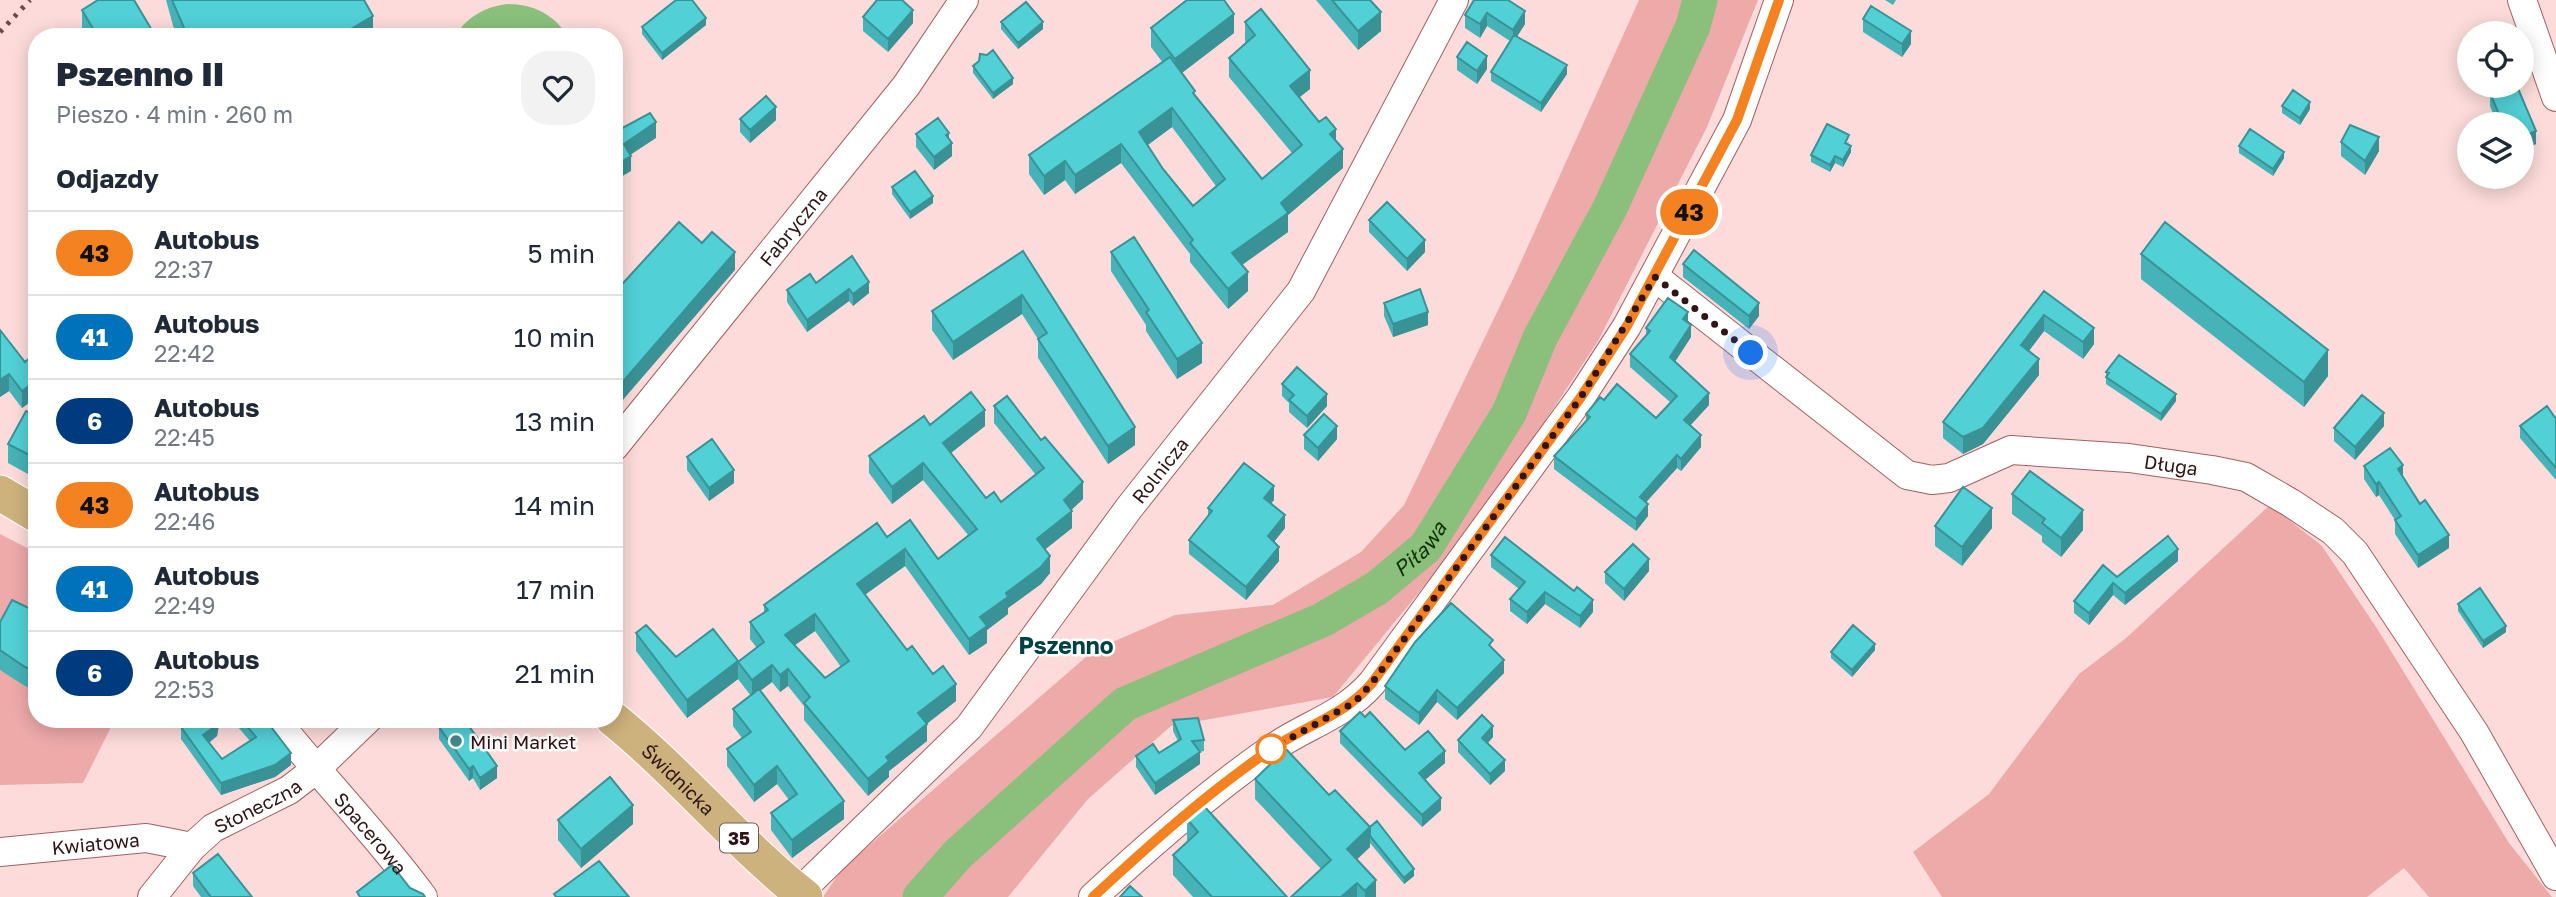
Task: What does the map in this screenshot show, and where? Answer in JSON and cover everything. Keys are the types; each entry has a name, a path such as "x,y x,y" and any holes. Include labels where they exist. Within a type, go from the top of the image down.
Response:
{"main road":[{"path":"0,493 28,510"},
{"name":"Świdnicka","path":"623,727 642,742 799,895"}],"street":[{"name":"Fabryczna","path":"623,436 906,86 964,0"},
{"name":"Rolnicza","path":"799,895 969,727 1129,508 1301,291 1454,0"},
{"path":"1093,897 1131,861 1261,756 1355,702 1581,397 1655,277 1737,120 1779,0"},
{"path":"2522,0 2556,97"},
{"name":"Długa","path":"1655,277 1907,475 1932,480 1949,478 2011,450 2102,456 2246,477 2291,503 2333,531 2355,553 2474,732 2556,876"},
{"name":"Spacerowa","path":"282,728 315,770 357,813 423,897"},
{"name":"Słoneczna","path":"152,897 192,847 213,828 289,790 315,770 359,728"},
{"name":"Kwiatowa","path":"0,852 146,838 192,847"}],"shaded area":[{"path":"1639,0 1758,0 1707,127 1598,341 1485,512 1333,697 1171,726 1088,799 1008,897 823,897 842,869 1094,650 1175,615 1273,605 1361,552 1404,505 1514,277"},
{"path":"507,4 534,8 549,16 561,28 462,28 477,14"},
{"path":"2270,505 2322,546 2378,630 2509,843 2552,897 2429,897 2404,868 2367,897 1942,897 1913,852 1989,794 2079,674 2125,639"},
{"path":"0,534 28,548 28,728 110,728 83,783 0,785"}],"building":[{"path":"98,0 134,0 151,28 93,28 82,10"},
{"path":"172,0 364,0 373,16 352,28 184,28"},
{"path":"676,0 692,0 706,18 662,53 642,27"},
{"path":"877,0 902,0 913,10 888,39 863,17"},
{"path":"1187,0 1224,0 1234,14 1175,59 1151,28"},
{"path":"1332,0 1370,0 1381,12 1358,31"},
{"path":"1474,0 1508,0 1525,11 1513,30 1487,13 1480,24 1465,15"},
{"path":"1026,2 1043,22 1018,43 1001,22"},
{"path":"1871,6 1911,31 1902,44 1863,19"},
{"path":"1261,9 1310,70 1290,86 1319,122 1326,117 1336,129 1330,134 1343,149 1281,203 1288,213 1232,253 1248,272 1228,289 1190,243 1193,240 1121,144 1075,175 1065,161 1044,176 1029,155 1170,57 1195,91 1193,93 1262,179 1302,145 1229,58 1255,35 1245,22","holes":["1172,108 1225,179 1193,206 1163,169 1139,132"]},
{"path":"1514,35 1567,65 1541,103 1491,72"},
{"path":"1467,42 1487,56 1477,71 1457,57"},
{"path":"993,50 1013,78 993,93 973,66 979,61 980,54 987,55"},
{"path":"2293,90 2310,102 2300,118 2282,106"},
{"path":"766,96 776,107 750,130 740,119"},
{"path":"2492,98 2522,98 2528,112 2498,112"},
{"path":"650,113 656,122 624,144 631,156 623,161 623,128"},
{"path":"938,118 949,133 946,135 952,143 934,157 916,134"},
{"path":"1827,124 1849,135 1845,143 1851,146 1843,160 1835,156 1830,165 1811,155"},
{"path":"2350,125 2379,137 2365,161 2341,142"},
{"path":"2250,129 2284,152 2273,169 2239,146"},
{"path":"915,171 933,196 910,212 892,187"},
{"path":"1387,202 1425,240 1407,259 1369,220"},
{"path":"679,222 702,243 712,232 735,252 623,382 623,283"},
{"path":"2165,222 2328,350 2304,382 2141,254"},
{"path":"1134,237 1202,343 1177,359 1111,252"},
{"path":"1694,250 1759,303 1749,316 1683,264"},
{"path":"1023,251 1135,427 1108,446 1038,339 1047,333 1022,295 953,342 932,311"},
{"path":"852,256 869,282 853,294 849,289 807,320 787,290 810,274 816,283"},
{"path":"1420,289 1428,312 1393,324 1384,303"},
{"path":"2044,291 2094,328 2083,342 2044,315 2021,345 2039,359 1983,428 1963,437 1943,422"},
{"path":"1668,298 1688,312 1683,319 1691,325 1670,357 1709,393 1684,420 1701,435 1681,459 1677,455 1640,497 1648,504 1636,519 1554,456 1590,417 1586,414 1600,397 1604,400 1617,384 1656,418 1677,396 1630,354 1650,331 1646,328"},
{"path":"0,330 25,362 28,360 28,387 22,391 9,374 0,380"},
{"path":"2119,355 2176,394 2161,414 2106,377 2109,373 2106,372"},
{"path":"1297,367 1327,394 1307,416 1289,400 1294,395 1282,384"},
{"path":"971,392 985,410 943,443 986,498 994,492 1001,502 1044,468 994,406 1007,396 1041,440 1045,437 1083,482 1064,500 1072,511 1037,539 1050,556 1041,567 1006,593 1008,597 980,617 987,626 969,639 905,549 857,584 907,650 912,646 933,674 943,666 956,684 918,713 927,724 886,757 889,761 868,779 804,703 810,697 788,669 780,675 772,665 752,680 738,662 764,642 750,622 768,610 764,605 877,523 887,537 910,520 938,559 977,529 923,463 892,487 869,456 924,416 930,425","holes":["815,614 849,661 825,678 785,635"]},
{"path":"2362,395 2384,413 2355,447 2334,428"},
{"path":"2547,406 2556,419 2556,468 2520,426"},
{"path":"26,411 28,412 28,454 8,444"},
{"path":"1324,414 1337,426 1318,448 1304,435"},
{"path":"712,439 734,470 709,488 687,457"},
{"path":"2390,448 2403,465 2398,469 2420,504 2425,500 2449,535 2418,555 2395,520 2401,516 2379,482 2376,484 2364,466"},
{"path":"1244,463 1274,486 1264,498 1285,515 1268,536 1279,547 1246,587 1189,540 1212,511 1208,508"},
{"path":"2030,471 2083,510 2061,538 2042,523 2045,519 2012,494"},
{"path":"1963,487 1992,508 1962,547 1935,526"},
{"path":"2168,536 2178,549 2125,593 2113,583 2089,613 2074,601 2103,565 2117,577"},
{"path":"1505,537 1574,591 1577,587 1593,600 1580,616 1545,592 1527,612 1510,599 1525,582 1491,555"},
{"path":"1633,544 1649,559 1624,589 1605,572"},
{"path":"2480,588 2506,626 2483,641 2458,604"},
{"path":"12,600 28,608 28,668 0,650 0,622"},
{"path":"1451,603 1493,640 1489,645 1504,660 1457,708 1437,690 1419,713 1385,686 1415,642"},
{"path":"646,625 676,657 713,629 738,661 687,700 636,633"},
{"path":"1853,625 1875,644 1852,670 1831,652"},
{"path":"759,689 844,801 792,840 771,813 797,794 777,766 754,785 727,749 751,732 733,709"},
{"path":"1360,712 1365,717 1370,712 1405,750 1428,731 1445,751 1419,773 1441,798 1422,815 1340,731"},
{"path":"1482,715 1493,726 1482,738 1505,760 1490,774 1458,740"},
{"path":"1198,718 1204,740 1192,741 1200,752 1155,783 1136,756 1153,744 1159,753 1181,739 1173,720"},
{"path":"182,728 213,728 203,735 222,759 256,737 248,728 272,728 291,753 275,765 221,783"},
{"path":"440,728 470,728 497,766 480,778 473,766 469,769"},
{"path":"1286,749 1329,795 1335,790 1370,827 1347,849 1376,880 1365,891 1357,883 1341,897 1291,897 1331,860 1255,779"},
{"path":"610,777 633,805 581,849 558,820"},
{"path":"1203,805 1287,897 1212,897 1173,855 1198,832 1187,819"},
{"path":"1377,821 1414,869 1404,878 1370,836 1370,827"},
{"path":"218,854 252,897 211,897 193,873"},
{"path":"599,861 629,897 556,897 554,894"},
{"path":"392,865 410,888 425,897 360,897 357,892"},
{"path":"1130,886 1142,897 1120,897"}],"waterway":[{"name":"Piława","path":"920,897 958,854 1125,704 1322,620 1377,588 1426,547 1509,413 1540,338 1610,208 1693,26 1700,0"}],"railway":[{"path":"0,32 30,0"}],"bus line":[{"name":"43","path":"1093,897 1131,861 1261,756 1355,702 1372,683 1581,397 1627,326 1737,120 1779,0"}],"place":[{"name":"Mini Market","path":"456,741"}],"district":[{"name":"Pszenno","path":"1066,645"}],"route":[{"path":"1271,749 1355,702 1372,683 1581,397 1655,277 1751,353"}]}
